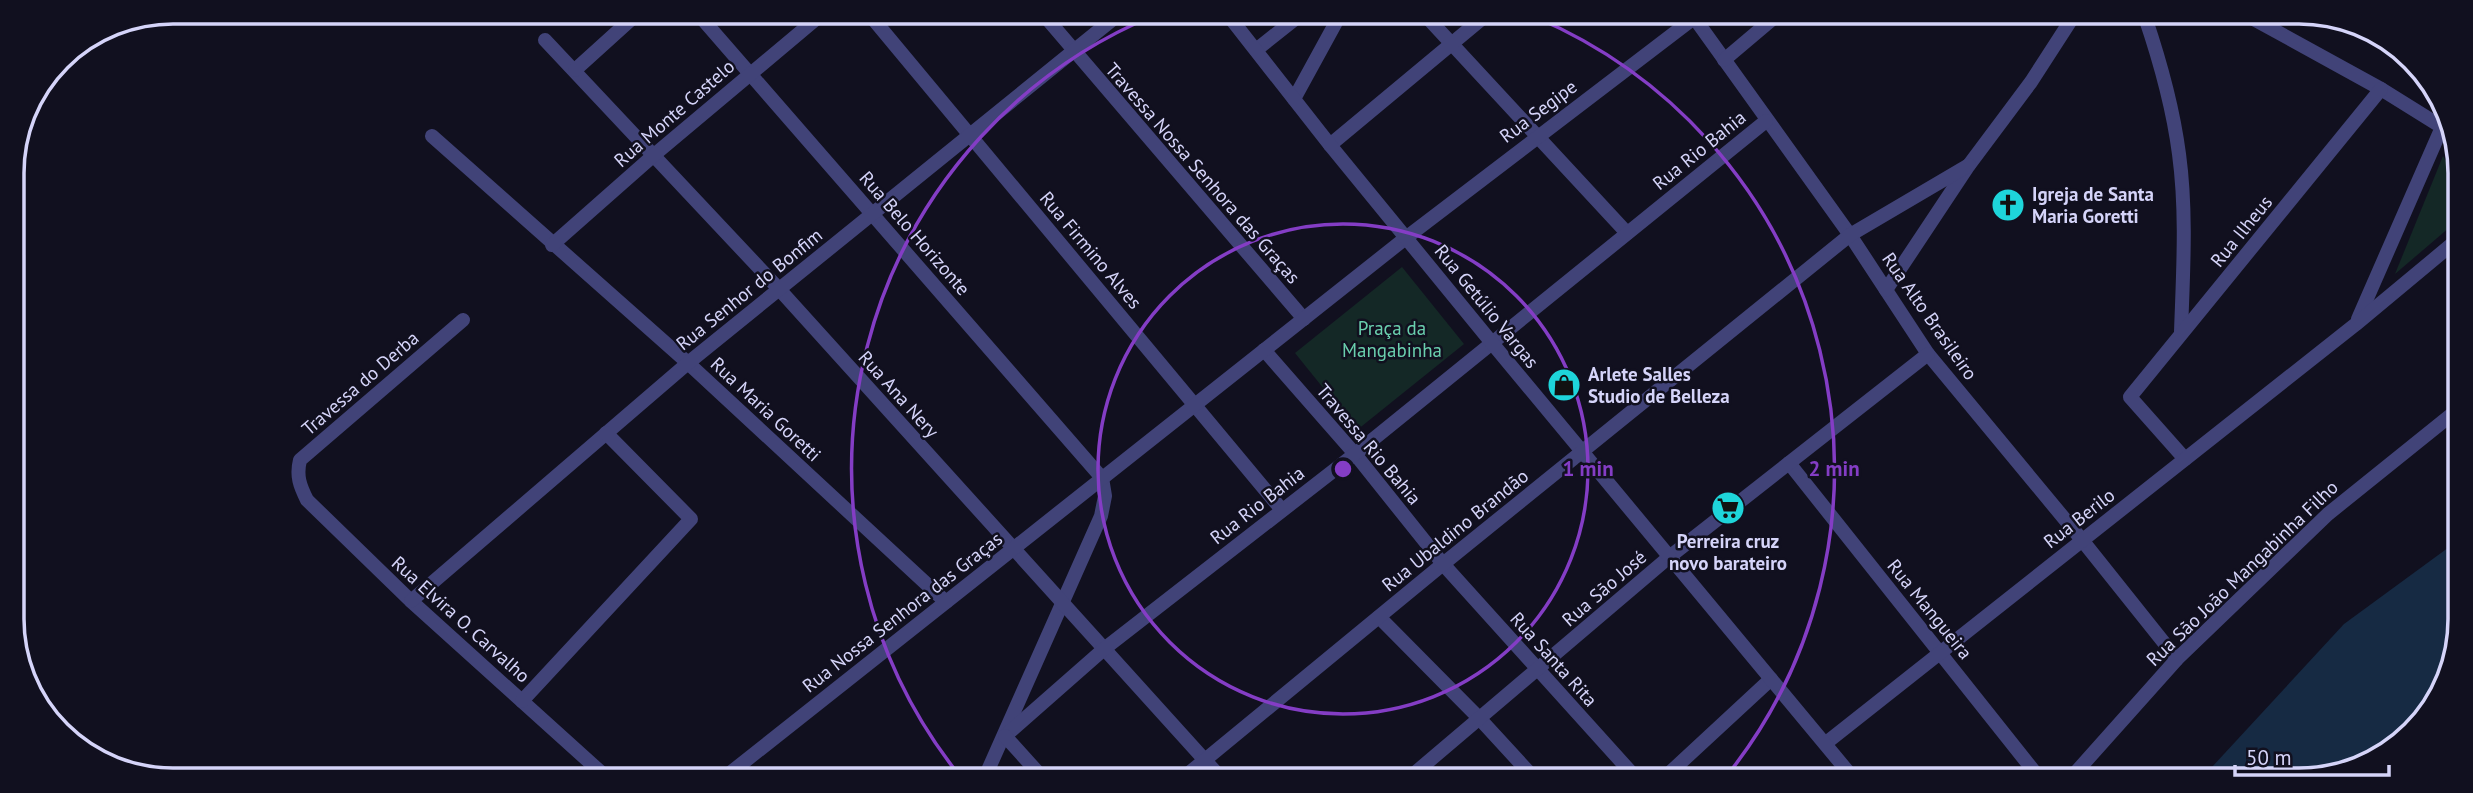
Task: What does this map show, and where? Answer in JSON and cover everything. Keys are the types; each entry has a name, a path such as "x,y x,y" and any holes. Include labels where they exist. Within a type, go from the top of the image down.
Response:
{"street":[{"name":"Rua Getúlio Vargas","path":"1236,24 1330,145 1668,558 1826,743 1844,768"},
{"path":"1256,50 1288,24"},
{"path":"1294,99 1335,24"},
{"path":"1433,24 1627,233"},
{"path":"1330,145 1475,24"},
{"name":"Rua Segipe","path":"1407,237 1684,24"},
{"name":"Rua Alto Brasileiro","path":"1699,24 1850,235 1928,354 2177,659"},
{"path":"1724,60 1766,24"},
{"path":"1886,290 1969,165 2031,82 2068,24"},
{"path":"2147,24 2167,91 2179,154 2184,245 2181,332"},
{"path":"2263,24 2439,120"},
{"path":"575,70 625,25"},
{"name":"Rua Belo Horizonte","path":"707,25 1102,478"},
{"name":"Rua Monte Castelo","path":"552,245 809,25"},
{"name":"Rua Firmino Alves","path":"878,25 1282,510"},
{"name":"Travessa Nossa Senhora das Graças","path":"1051,25 1304,319"},
{"name":"Rua Senhor do Bonfim","path":"411,601 688,363 1106,25"},
{"name":"Rua Ana Nery","path":"545,40 779,289 1213,769"},
{"name":"Rua Ilheus","path":"2185,459 2130,397 2381,89"},
{"name":"Rua Rio Bahia","path":"989,769 1005,736 1104,649 1355,454 1766,121"},
{"name":"Rua Berilo","path":"2356,324 2442,128"},
{"name":"Rua Maria Goretti","path":"432,136 688,363 946,602"},
{"name":"Rua Ubaldino Brandão","path":"1195,769 1850,235 1969,165"},
{"name":"Rua Nossa Senhora das Graças","path":"735,769 1407,237"},
{"name":"Rua Berilo","path":"1826,743 2356,324 2448,247"},
{"name":"Travessa do Derba","path":"299,482 297,471 300,460 463,320"},
{"name":"Travessa Rio Bahia","path":"1264,350 1355,454 1443,564"},
{"name":"Rua São José","path":"1420,768 1668,558 1928,354"},
{"name":"Rua São João Mangabinha Filho","path":"2080,768 2177,659 2328,514 2448,417"},
{"path":"522,701 691,519 606,433"},
{"name":"Rua Mangueira","path":"1789,463 2032,768"},
{"path":"1034,769 1005,736 1104,507 1102,478"},
{"name":"Rua Elvira O. Carvalho","path":"299,482 307,500 411,601 597,769"},
{"name":"Rua Santa Rita","path":"1443,564 1627,768"},
{"path":"1379,617 1525,768"},
{"path":"1675,768 1771,679"}],"green space":[{"path":"2443,156 2448,164 2448,229 2395,274"},
{"name":"Praça da Mangabinha","path":"1402,267 1464,344 1357,430 1295,353"}],"water":[{"path":"2448,548 2448,620 2443,658 2433,686 2405,725 2366,753 2329,766 2211,768 2344,624"}],"place":[{"name":"Igreja de Santa Maria Goretti","path":"2008,205"},
{"name":"Arlete Salles Studio de Belleza","path":"1564,385"},
{"name":"Perreira cruz novo barateiro","path":"1728,508"}]}
